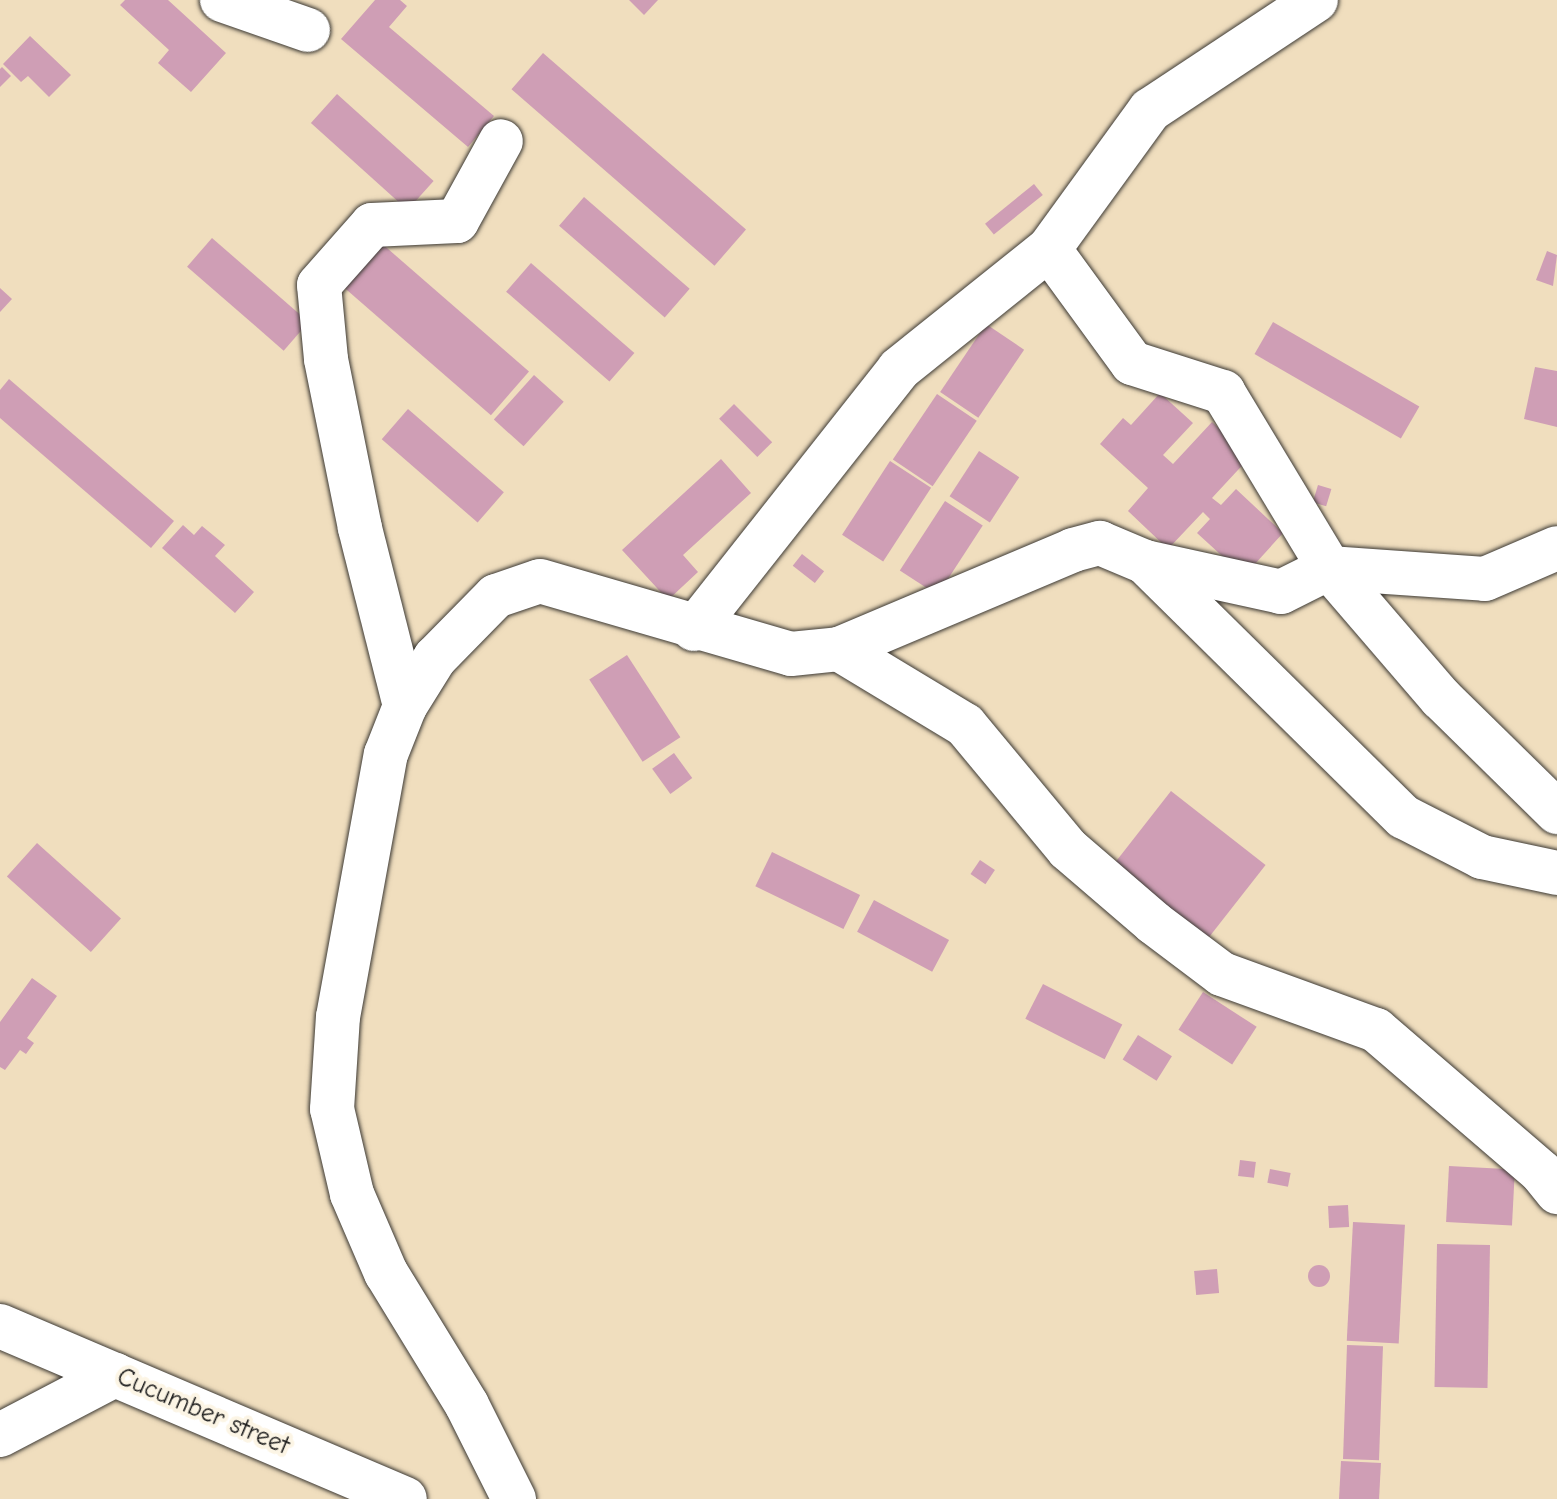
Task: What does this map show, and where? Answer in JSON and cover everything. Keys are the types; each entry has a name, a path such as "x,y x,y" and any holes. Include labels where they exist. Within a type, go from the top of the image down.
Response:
{"street":[{"path":"222,0 308,30"},
{"path":"694,629 899,369 1049,249 1150,110 1316,0"},
{"path":"405,706 360,528 326,359 319,285 372,225 457,221 501,141"},
{"path":"1049,249 1132,363 1223,392 1329,568 1441,698 1557,812"},
{"path":"514,1499 467,1405 386,1273 352,1194 332,1109 343,986 386,754 405,706 461,628 496,596 540,581 694,629 791,654 839,649 1073,550 1100,543 1145,562 1281,592 1329,568 1485,579 1557,548"},
{"path":"1145,562 1404,817 1482,857 1557,873"},
{"path":"839,649 965,725 1068,849 1154,923 1222,974 1376,1030 1541,1172 1557,1192"},
{"name":"Cucumber street","path":"0,1326 405,1499"},
{"path":"0,1435 115,1375"}],"building":[{"path":"125,0 168,0 226,53 191,92 158,63 169,50 120,5"},
{"path":"375,0 400,0 407,6 389,27 494,116 468,147 341,39"},
{"path":"629,0 658,0 644,15"},
{"path":"30,36 71,75 49,97 28,76 21,82 3,64"},
{"path":"543,53 746,229 715,266 512,89"},
{"path":"2,67 11,76 0,87 0,69"},
{"path":"337,94 434,181 408,210 311,123"},
{"path":"1034,184 1043,195 994,235 985,224"},
{"path":"584,197 690,289 665,318 559,226"},
{"path":"372,235 529,371 491,415 334,279"},
{"path":"212,238 309,322 284,351 187,267"},
{"path":"1547,251 1557,255 1553,286 1536,280"},
{"path":"531,263 634,353 609,382 506,292"},
{"path":"0,288 12,299 0,312"},
{"path":"1273,322 1419,406 1401,439 1254,354"},
{"path":"986,324 1024,350 978,418 940,392"},
{"path":"1535,367 1557,371 1557,427 1524,419"},
{"path":"534,375 564,402 524,446 494,420"},
{"path":"9,379 174,521 151,548 0,418 0,390"},
{"path":"1160,393 1193,423 1163,455 1173,464 1212,422 1250,457 1212,498 1221,505 1236,489 1283,533 1244,576 1197,533 1210,519 1203,512 1168,549 1128,511 1148,488 1100,444 1123,418 1131,425"},
{"path":"937,394 977,421 933,486 893,459"},
{"path":"734,404 772,442 757,457 719,419"},
{"path":"408,409 504,492 478,523 382,439"},
{"path":"979,451 1019,477 990,522 950,496"},
{"path":"721,459 751,493 683,555 698,572 668,600 622,550"},
{"path":"890,461 931,488 883,561 842,535"},
{"path":"1318,485 1331,489 1326,506 1313,502"},
{"path":"945,501 983,526 938,595 900,571"},
{"path":"183,525 194,535 202,526 225,545 215,556 254,592 235,613 162,548"},
{"path":"802,554 824,571 815,583 793,566"},
{"path":"627,655 680,737 643,762 589,680"},
{"path":"674,753 692,778 670,794 652,769"},
{"path":"1171,791 1266,865 1201,948 1106,874"},
{"path":"37,843 121,919 91,952 7,876"},
{"path":"772,852 860,895 843,929 755,886"},
{"path":"980,860 995,870 985,884 970,874"},
{"path":"874,900 949,940 932,972 857,932"},
{"path":"32,978 57,996 27,1038 34,1043 26,1054 20,1050 5,1070 0,1067 0,1022"},
{"path":"1043,984 1122,1024 1105,1059 1025,1019"},
{"path":"1203,992 1257,1027 1232,1065 1178,1030"},
{"path":"1138,1035 1172,1056 1157,1081 1123,1060"},
{"path":"1240,1160 1256,1162 1254,1178 1238,1176"},
{"path":"1449,1166 1515,1169 1512,1225 1446,1222"},
{"path":"1270,1169 1291,1173 1288,1187 1267,1183"},
{"path":"1348,1205 1349,1227 1329,1228 1328,1206"},
{"path":"1353,1222 1405,1225 1399,1344 1347,1341"},
{"path":"1437,1244 1490,1245 1487,1388 1435,1387"},
{"path":"1319,1265 1327,1268 1330,1276 1327,1284 1319,1287 1311,1284 1308,1276 1311,1268"},
{"path":"1217,1269 1219,1293 1196,1295 1194,1271"},
{"path":"1347,1345 1383,1346 1379,1460 1343,1459"},
{"path":"1341,1461 1381,1463 1379,1499 1339,1499"}]}
